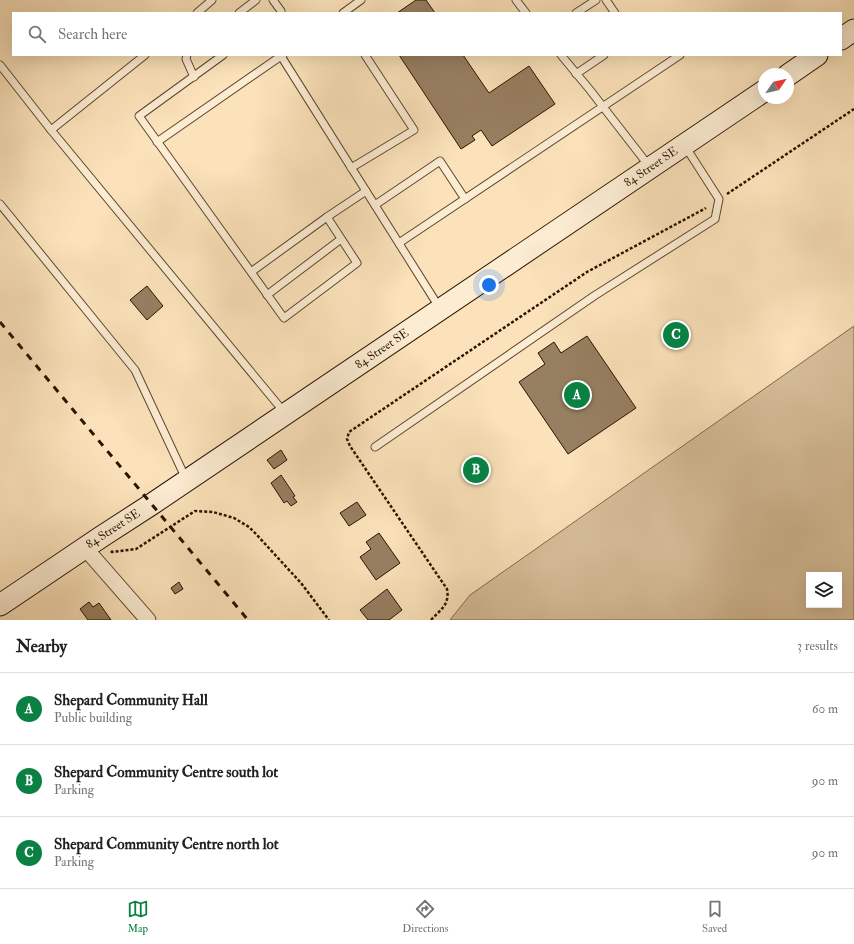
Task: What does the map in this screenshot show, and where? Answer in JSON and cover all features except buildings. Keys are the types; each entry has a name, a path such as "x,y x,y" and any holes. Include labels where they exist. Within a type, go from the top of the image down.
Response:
{"street":[{"path":"842,38 854,30"},
{"path":"794,71 816,56"},
{"name":"84 Street SE","path":"0,605 187,481 758,95"},
{"path":"85,548 148,620"}],"lane":[{"path":"198,12 212,0"},
{"path":"240,12 256,0"},
{"path":"273,0 281,12"},
{"path":"344,12 361,0"},
{"path":"516,0 525,12"},
{"path":"578,12 596,0"},
{"path":"606,0 614,12"},
{"path":"51,130 144,56"},
{"path":"187,56 186,59 194,78"},
{"path":"222,56 194,78 139,116 284,318 357,263 327,217"},
{"path":"158,142 282,56 441,309"},
{"path":"351,168 414,130 366,56"},
{"path":"562,56 651,167"},
{"path":"576,74 603,56"},
{"path":"399,244 679,56"},
{"path":"0,65 51,130 286,414"},
{"path":"375,447 594,296 715,219 719,199 684,145"},
{"path":"375,205 440,161 465,199"},
{"path":"251,272 327,217 366,191"},
{"path":"0,204 135,370 187,481"},
{"path":"267,295 342,239"}],"path":[{"path":"431,620 448,601 447,589 350,446 347,439 349,432 587,272 706,208 854,109"},
{"path":"112,552 136,549 195,510 213,512 234,518 249,527 301,582 329,620"}],"shaded area":[{"path":"854,326 854,620 450,620 470,595"}],"railway":[{"path":"0,322 248,620"}],"place":[{"name":"Shepard Community Centre north lot","path":"676,335"},
{"name":"Shepard Community Hall","path":"577,395"},
{"name":"Shepard Community Centre south lot","path":"476,470"}]}
